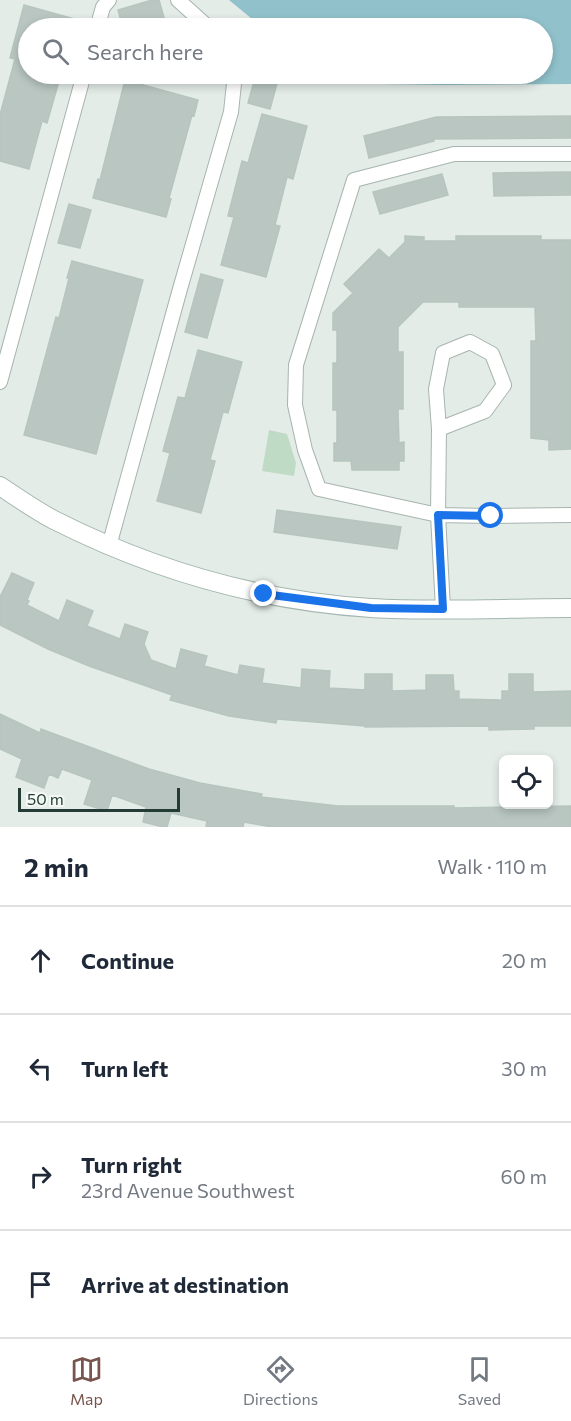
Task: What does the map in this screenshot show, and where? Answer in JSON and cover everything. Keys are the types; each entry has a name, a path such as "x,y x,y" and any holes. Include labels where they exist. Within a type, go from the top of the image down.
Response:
{"street":[{"path":"0,486 52,519 109,546 201,579 264,594 371,608 571,608"}],"lane":[{"path":"100,18 103,7 109,0"},
{"path":"177,0 198,18"},
{"path":"0,382 81,84"},
{"path":"109,546 231,112 234,84"},
{"path":"571,154 454,154 354,180 296,365 295,405 305,450 319,489 438,515 571,515"},
{"path":"439,429 485,411 504,385 492,354 470,342 443,353 436,389 439,429 438,515 443,609"}],"green space":[{"path":"269,430 287,434 296,463 294,476 262,471"}],"water":[{"path":"229,0 571,0 571,84 444,85 383,84 553,84 553,18 251,18"}],"building":[{"path":"159,0 164,18 120,18 118,10"},
{"path":"24,5 71,18 21,18"},
{"path":"18,28 18,84 58,84 47,123 42,121 29,169 0,161 0,115 15,59 10,58"},
{"path":"124,84 140,84 198,100 169,198 171,199 166,217 93,198 98,179 100,180"},
{"path":"253,84 277,84 270,109 248,103"},
{"path":"262,114 307,126 293,179 287,177 275,225 280,226 266,277 221,265 234,217 228,216 242,161 248,163"},
{"path":"571,116 571,138 433,139 434,141 369,158 364,136 436,117"},
{"path":"571,172 571,195 494,196 493,173"},
{"path":"442,174 448,195 380,214 373,192"},
{"path":"69,204 91,210 80,248 58,243"},
{"path":"405,236 424,237 424,241 456,241 456,236 541,236 541,240 571,240 571,449 549,450 549,440 531,438 531,341 536,341 535,307 459,307 459,302 423,302 398,327 398,352 403,352 403,409 398,409 399,443 404,442 404,461 399,461 399,470 352,470 351,461 334,461 334,443 337,443 337,410 333,410 333,363 337,363 337,330 333,330 333,313 353,293 344,284 379,249 389,258 405,242"},
{"path":"72,261 143,280 96,454 24,435 56,317 59,318"},
{"path":"201,274 223,280 207,338 185,332"},
{"path":"198,350 242,362 228,413 223,412 210,460 215,461 201,513 157,501 170,453 163,451 178,397 185,398"},
{"path":"277,510 401,527 397,549 274,532"},
{"path":"12,573 34,583 27,605 59,621 67,600 93,611 87,626 120,639 125,624 148,632 144,644 151,660 176,669 181,649 207,656 204,666 238,675 240,665 264,669 262,683 301,688 302,669 330,671 329,688 365,690 365,674 392,674 392,691 426,690 426,675 453,675 454,691 459,691 459,699 502,700 502,691 509,691 509,674 533,674 533,692 571,691 571,726 534,726 534,729 489,730 489,726 365,727 277,719 276,723 229,716 170,700 172,695 89,666 0,625 0,597"},
{"path":"0,714 40,733 41,729 149,769 200,783 262,794 261,797 338,806 553,809 553,806 571,806 571,827 272,827 244,822 243,827 206,827 207,821 171,813 167,827 163,827 143,822 146,807 112,795 107,811 84,804 92,780 62,769 58,778 49,774 44,788 16,777 22,759 0,749"}],"route":[{"path":"264,594 371,608 443,609 438,515 491,516"}]}
